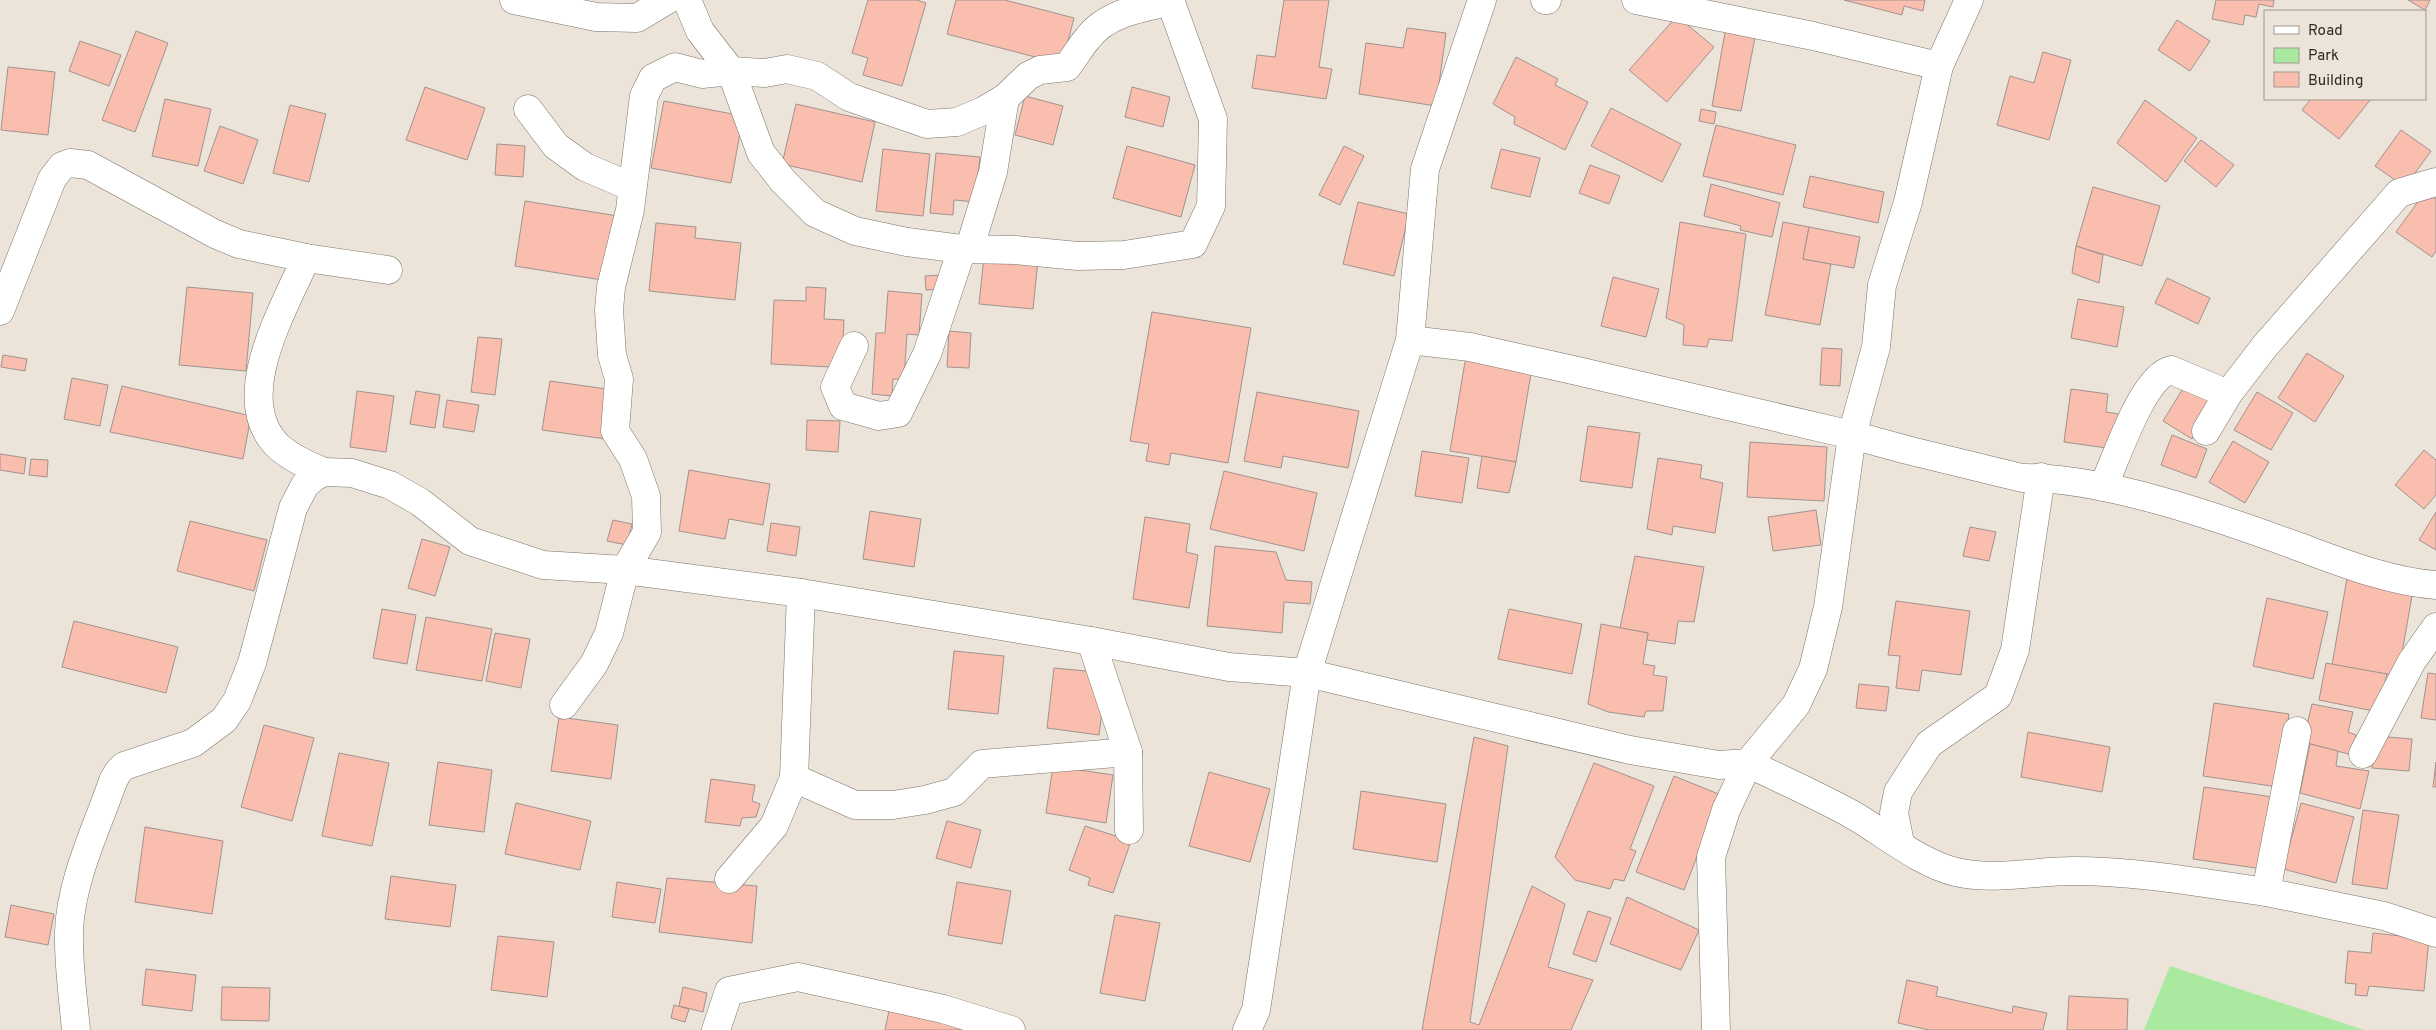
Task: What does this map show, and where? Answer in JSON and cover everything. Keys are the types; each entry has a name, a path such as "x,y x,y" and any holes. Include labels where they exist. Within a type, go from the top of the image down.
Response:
{"street":[{"path":"514,0 596,17 637,18 667,0"},
{"path":"564,704 594,664 609,633 624,570 647,532 646,496 633,459 615,431 619,379 612,355 609,310 611,287 630,210 644,96 653,78 674,67 702,74 731,71 766,73 787,69 817,76 849,97 927,124 957,122 983,111 1005,98 1028,76 1040,70 1067,67 1088,36 1106,23 1127,12 1170,1 1213,119 1211,206 1193,244 1115,255 1078,256 966,250 907,242 855,230 815,213 783,181 761,153 731,71 700,31 687,0"},
{"path":"1247,1030 1256,1010 1307,673 1410,340 1425,169 1482,0"},
{"path":"1636,0 1813,36 1939,66"},
{"path":"1716,1030 1711,924 1711,857 1726,810 1748,763 1796,705 1813,668 1828,607 1852,435 1876,347 1882,285 1908,202 1939,66 1969,0"},
{"path":"854,346 835,387 843,406 879,416 898,413 927,354 993,172 1005,98"},
{"path":"528,109 556,146 585,167 632,187"},
{"path":"0,312 52,179 62,166 70,163 98,169 227,240 306,258 388,270"},
{"path":"2206,431 2228,394 2265,346 2399,193 2436,182"},
{"path":"306,258 264,356 258,388 261,418 266,430 280,448 308,466 324,472 352,473 390,485 420,502 470,541 543,565 624,570 801,593 1091,641 1228,667 1307,673 1630,750 1719,765 1748,763 1851,814 1932,863 1955,872 1977,876 2073,871 2160,876 2266,892 2384,916 2436,933"},
{"path":"1410,340 1470,347 1852,435 2022,478 2041,477 2102,488 2216,518 2350,566 2436,586"},
{"path":"2102,488 2132,419 2154,381 2164,372 2172,370 2228,394"},
{"path":"76,1030 69,932 70,913 76,887 113,780 124,766 193,743 224,720 236,701 252,663 293,508 305,485 314,477 324,472"},
{"path":"1900,843 1894,813 1898,792 1929,744 1998,696 2005,678 2015,650 2041,477"},
{"path":"729,878 774,826 794,778 801,593"},
{"path":"2363,754 2412,661 2436,627"},
{"path":"1091,641 1128,752 1129,830"},
{"path":"2266,892 2297,731"},
{"path":"794,778 855,805 893,805 925,800 954,792 982,764 1128,752"},
{"path":"716,1030 729,991 798,977 943,1009 1011,1030"}],"green space":[{"path":"2170,966 2364,1030 2144,1030"}],"building":[{"path":"868,0 917,0 926,3 902,86 863,75 868,58 852,53"},
{"path":"956,0 1005,0 1074,18 1062,64 947,34"},
{"path":"1284,0 1329,0 1319,67 1332,69 1326,99 1252,88 1257,55 1275,57"},
{"path":"1844,0 1925,0 1923,11 1904,6 1902,15"},
{"path":"2216,0 2274,0 2273,7 2259,4 2256,17 2245,15 2243,25 2212,19"},
{"path":"2408,0 2430,0 2425,10"},
{"path":"1677,16 1714,47 1667,102 1629,70"},
{"path":"2177,20 2210,41 2190,71 2158,50"},
{"path":"1726,27 1756,32 1741,111 1712,106"},
{"path":"1407,28 1446,33 1436,106 1359,94 1366,43 1403,48"},
{"path":"136,31 168,43 135,132 102,120"},
{"path":"80,41 121,55 109,86 69,71"},
{"path":"2043,52 2071,60 2049,140 1997,125 2010,76 2034,83"},
{"path":"1516,57 1558,79 1555,85 1588,102 1565,150 1514,124 1515,117 1493,104"},
{"path":"8,67 55,72 48,135 1,130"},
{"path":"425,87 485,108 467,160 406,140"},
{"path":"1132,87 1170,97 1163,127 1125,117"},
{"path":"1025,96 1063,106 1053,145 1015,135"},
{"path":"165,99 211,109 198,166 152,156"},
{"path":"2145,100 2197,138 2166,182 2117,143"},
{"path":"2310,100 2370,100 2339,139 2302,110"},
{"path":"664,101 743,116 731,183 651,168"},
{"path":"796,104 875,122 862,182 782,164"},
{"path":"290,105 326,114 309,182 273,173"},
{"path":"1611,108 1681,144 1662,182 1591,146"},
{"path":"1701,109 1716,112 1714,124 1699,121"},
{"path":"1716,125 1796,145 1783,195 1703,176"},
{"path":"220,126 258,140 243,184 204,171"},
{"path":"2401,130 2431,151 2405,187 2375,166"},
{"path":"2201,140 2234,165 2216,187 2184,161"},
{"path":"497,144 525,146 523,177 495,175"},
{"path":"1127,146 1195,165 1181,217 1113,198"},
{"path":"1344,146 1364,156 1340,205 1319,195"},
{"path":"883,149 930,154 923,216 876,211"},
{"path":"1501,149 1540,158 1530,197 1491,188"},
{"path":"936,153 980,157 975,202 954,200 953,215 930,213"},
{"path":"1590,165 1620,176 1609,204 1579,193"},
{"path":"1810,176 1884,192 1878,223 1803,207"},
{"path":"1711,184 1780,203 1772,237 1740,230 1741,226 1704,216"},
{"path":"2093,187 2160,206 2142,266 2076,246"},
{"path":"2425,192 2436,199 2436,251 2432,257 2396,232"},
{"path":"525,201 618,216 608,281 515,266"},
{"path":"1358,202 1409,214 1394,276 1343,264"},
{"path":"1680,222 1746,234 1732,341 1709,339 1707,347 1683,345 1684,325 1666,318"},
{"path":"1783,222 1809,227 1803,259 1831,264 1820,325 1765,315"},
{"path":"656,223 696,227 695,238 741,243 735,300 649,291"},
{"path":"1809,227 1860,237 1854,268 1803,259"},
{"path":"2076,246 2103,255 2099,283 2072,273"},
{"path":"984,256 1038,261 1033,309 979,304"},
{"path":"942,275 943,289 926,290 925,276"},
{"path":"1613,277 1659,289 1646,337 1601,326"},
{"path":"2167,278 2210,298 2198,324 2155,303"},
{"path":"187,287 253,293 246,371 179,365"},
{"path":"806,287 826,288 824,319 844,320 842,357 833,357 832,367 771,364 774,300 806,301"},
{"path":"888,291 922,294 919,335 907,334 904,379 893,379 892,396 872,394 876,333 885,333"},
{"path":"2078,299 2124,307 2117,347 2071,338"},
{"path":"1152,312 1251,328 1228,463 1171,453 1169,465 1146,461 1149,444 1130,441"},
{"path":"949,331 971,333 969,368 947,367"},
{"path":"478,337 502,339 495,395 471,392"},
{"path":"1822,348 1842,349 1840,386 1820,385"},
{"path":"2307,353 2344,376 2315,422 2278,398"},
{"path":"3,355 27,359 25,371 1,367"},
{"path":"1466,356 1532,368 1516,462 1450,451"},
{"path":"72,378 108,385 100,426 64,419"},
{"path":"550,381 613,390 606,439 542,430"},
{"path":"2185,385 2214,403 2192,439 2163,421"},
{"path":"122,386 251,416 243,459 110,432"},
{"path":"2071,389 2108,394 2106,412 2119,414 2114,449 2064,442"},
{"path":"357,391 394,396 386,452 350,447"},
{"path":"416,391 440,395 435,428 410,424"},
{"path":"1257,392 1359,411 1348,468 1283,456 1281,468 1244,461"},
{"path":"2257,392 2293,413 2271,450 2234,430"},
{"path":"447,400 479,405 474,432 443,427"},
{"path":"807,420 840,421 838,452 806,450"},
{"path":"1588,426 1640,433 1632,488 1580,481"},
{"path":"2172,435 2207,449 2196,478 2161,465"},
{"path":"2233,441 2269,462 2245,503 2209,482"},
{"path":"1750,442 1827,447 1824,501 1747,497"},
{"path":"2424,450 2436,460 2436,495 2424,509 2395,485"},
{"path":"1422,451 1469,458 1462,503 1415,496"},
{"path":"0,454 26,458 24,474 0,470"},
{"path":"1482,456 1516,462 1509,493 1477,488"},
{"path":"1658,458 1702,465 1700,478 1723,483 1715,533 1673,526 1672,535 1647,529"},
{"path":"31,459 48,460 47,477 29,475"},
{"path":"689,470 770,484 763,525 729,519 725,539 679,531"},
{"path":"1224,471 1317,493 1304,551 1210,529"},
{"path":"1816,510 1821,545 1773,551 1768,517"},
{"path":"870,511 921,519 914,567 863,559"},
{"path":"2436,512 2436,550 2419,540"},
{"path":"1145,517 1190,524 1186,552 1198,555 1189,608 1133,599"},
{"path":"613,520 632,524 627,545 607,541"},
{"path":"190,521 267,540 254,591 177,571"},
{"path":"771,523 800,527 796,556 767,551"},
{"path":"1970,527 1996,532 1989,561 1963,556"},
{"path":"422,539 450,547 435,596 408,588"},
{"path":"1215,546 1276,552 1286,580 1312,582 1310,604 1284,602 1282,633 1207,626"},
{"path":"1635,556 1704,567 1694,622 1678,621 1675,644 1647,640 1648,633 1620,628"},
{"path":"2347,578 2413,590 2398,676 2332,665"},
{"path":"2267,598 2328,612 2313,679 2253,666"},
{"path":"1896,601 1970,611 1961,675 1922,670 1919,691 1896,688 1900,656 1888,655"},
{"path":"382,609 416,615 407,664 373,658"},
{"path":"1509,609 1582,624 1572,674 1498,659"},
{"path":"426,617 492,629 482,681 416,670"},
{"path":"74,621 178,647 166,693 62,667"},
{"path":"1601,624 1648,633 1643,664 1655,666 1653,675 1667,677 1663,711 1646,711 1644,717 1608,712 1588,704"},
{"path":"495,633 530,639 521,688 486,681"},
{"path":"954,651 1004,656 998,714 948,709"},
{"path":"2326,663 2387,674 2378,712 2319,700"},
{"path":"1054,668 1107,673 1099,735 1047,728"},
{"path":"2428,673 2436,674 2436,720 2421,718"},
{"path":"1859,684 1889,687 1886,711 1856,708"},
{"path":"2214,703 2289,714 2278,787 2203,776"},
{"path":"2312,704 2353,712 2348,732 2356,735 2352,755 2303,742"},
{"path":"559,717 618,725 611,779 551,771"},
{"path":"264,725 314,738 292,821 241,807"},
{"path":"2028,732 2110,747 2102,792 2021,777"},
{"path":"2376,736 2412,739 2409,771 2372,768"},
{"path":"1474,737 1508,746 1470,1022 1479,1025 1532,886 1565,904 1548,967 1593,980 1571,1030 1422,1030"},
{"path":"2310,744 2338,751 2336,766 2369,771 2360,809 2300,793"},
{"path":"339,753 389,763 372,846 322,836"},
{"path":"438,762 492,770 484,832 429,825"},
{"path":"2436,762 2436,787 2433,787"},
{"path":"1594,763 1654,786 1630,849 1636,851 1624,881 1614,879 1610,889 1575,880 1555,857"},
{"path":"1053,766 1113,775 1106,823 1046,813"},
{"path":"1209,772 1270,789 1250,862 1189,846"},
{"path":"1674,776 1721,795 1684,890 1636,872"},
{"path":"711,779 755,785 752,801 760,804 756,817 742,818 740,826 705,822"},
{"path":"2204,787 2273,797 2263,869 2193,859"},
{"path":"1361,791 1446,804 1437,862 1353,849"},
{"path":"516,803 591,821 580,870 505,854"},
{"path":"2301,803 2354,817 2336,883 2283,869"},
{"path":"2363,810 2399,815 2387,889 2352,884"},
{"path":"947,821 981,830 971,868 936,858"},
{"path":"1085,826 1131,841 1113,893 1088,885 1090,878 1069,870"},
{"path":"145,827 223,841 212,914 135,902"},
{"path":"391,876 456,885 450,927 385,919"},
{"path":"667,878 757,886 752,943 659,932"},
{"path":"617,882 661,889 655,923 612,917"},
{"path":"957,882 1011,891 1002,944 948,935"},
{"path":"1627,897 1699,930 1681,970 1610,944"},
{"path":"11,905 54,914 48,945 5,937"},
{"path":"1588,911 1611,918 1596,962 1573,954"},
{"path":"1115,915 1160,923 1145,1001 1100,993"},
{"path":"2373,933 2429,939 2424,991 2369,986 2367,996 2355,995 2356,984 2345,983 2348,951 2371,953"},
{"path":"498,936 554,942 547,997 491,990"},
{"path":"146,969 196,975 192,1011 142,1005"},
{"path":"1907,980 1938,987 1936,996 2012,1013 2013,1006 2047,1013 2043,1030 1929,1030 1898,1023"},
{"path":"222,987 270,988 269,1021 221,1020"},
{"path":"683,987 707,993 703,1012 679,1006"},
{"path":"2069,996 2128,999 2127,1030 2067,1030"},
{"path":"891,1001 961,1018 959,1030 885,1030"},
{"path":"674,1005 689,1009 685,1022 671,1018"}]}
